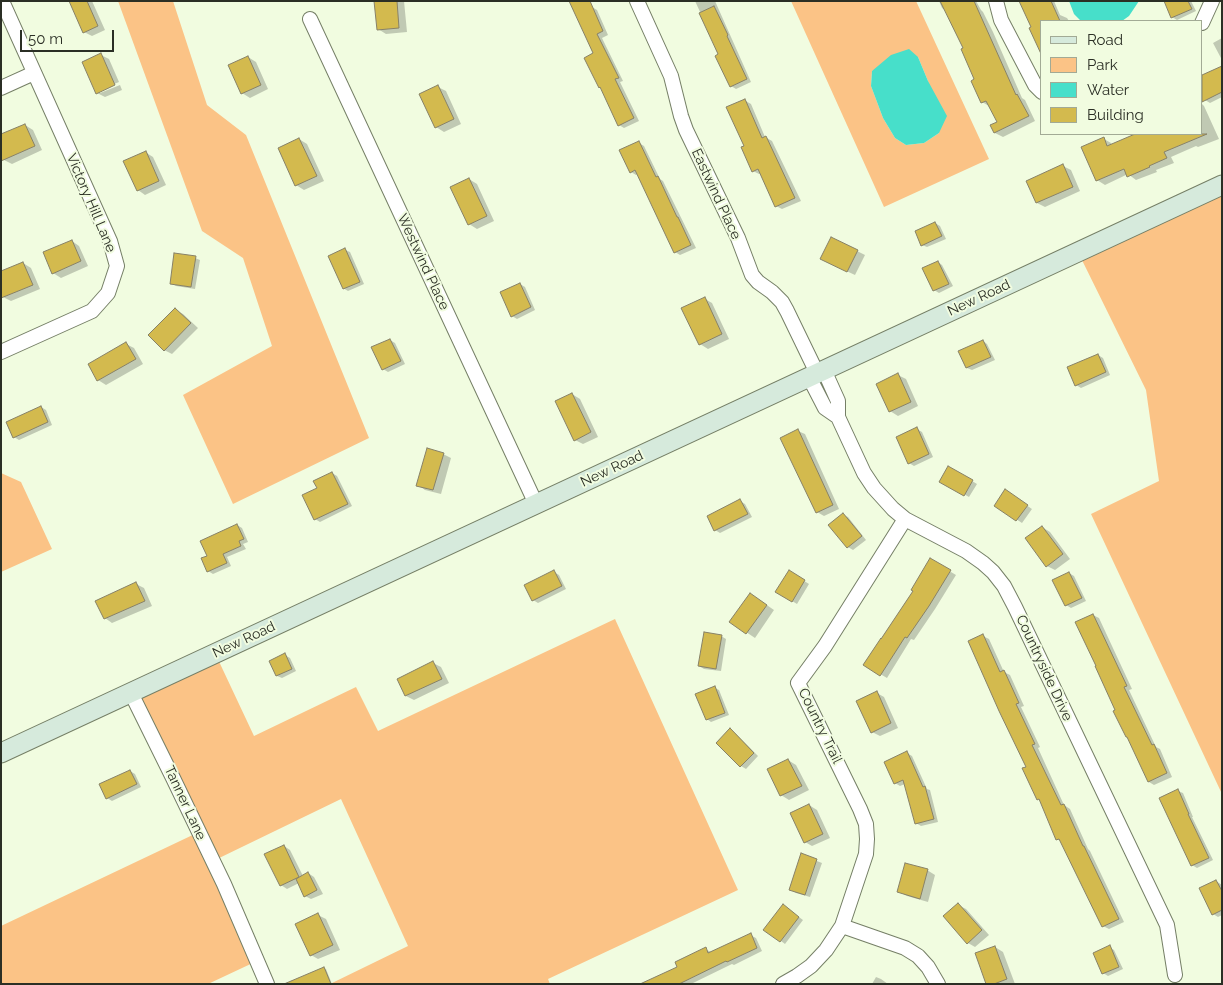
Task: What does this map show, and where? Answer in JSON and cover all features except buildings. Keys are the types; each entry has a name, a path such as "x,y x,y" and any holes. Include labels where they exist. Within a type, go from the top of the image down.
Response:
{"street":[{"name":"Victory Hill Lane","path":"1,352 92,312 108,293 117,266 110,241 2,1"},
{"name":"Eastwind Place","path":"637,1 671,76 686,130 738,238 752,275 782,302 817,374"},
{"path":"996,1 1001,20 1035,86 1040,90"},
{"path":"1203,21 1212,1"},
{"name":"Westwind Place","path":"310,19 536,504"},
{"path":"1,88 34,73"},
{"name":"New Road","path":"1,753 1222,185"},
{"name":"Countryside Drive","path":"817,374 838,402 838,417 864,473 884,500 905,519 966,551 983,563 1004,586 1167,925 1175,975"},
{"name":"Country Trail","path":"783,984 811,966 826,950 842,926 866,854 867,839 866,824 860,809 798,684 825,646 905,519"},
{"name":"Tanner Lane","path":"131,693 177,786 267,984"},
{"path":"842,926 905,948 918,956 928,967 938,984"}],"green space":[{"path":"118,1 173,1 207,105 246,135 369,438 233,504 183,395 272,346 243,258 202,231"},
{"path":"791,1 916,1 989,159 884,207","holes":["918,57 928,81 939,133 924,143 906,145 895,138 883,118 871,86 872,71"]},
{"path":"1222,185 1222,794 1091,514 1159,481 1146,390 1078,252"},
{"path":"1,473 21,482 52,549 1,572"},
{"path":"615,619 738,890 548,979 550,984 330,984 408,946 341,799 213,861 257,961 208,984 1,984 1,926 199,832 131,693 215,653 254,736 356,687 378,731"}],"water":[{"path":"1069,1 1139,1 1129,16 1123,20 1080,20 1074,14"},
{"path":"909,49 918,57 928,81 947,116 939,133 924,143 906,145 895,138 883,118 871,86 872,71 891,55"}]}
